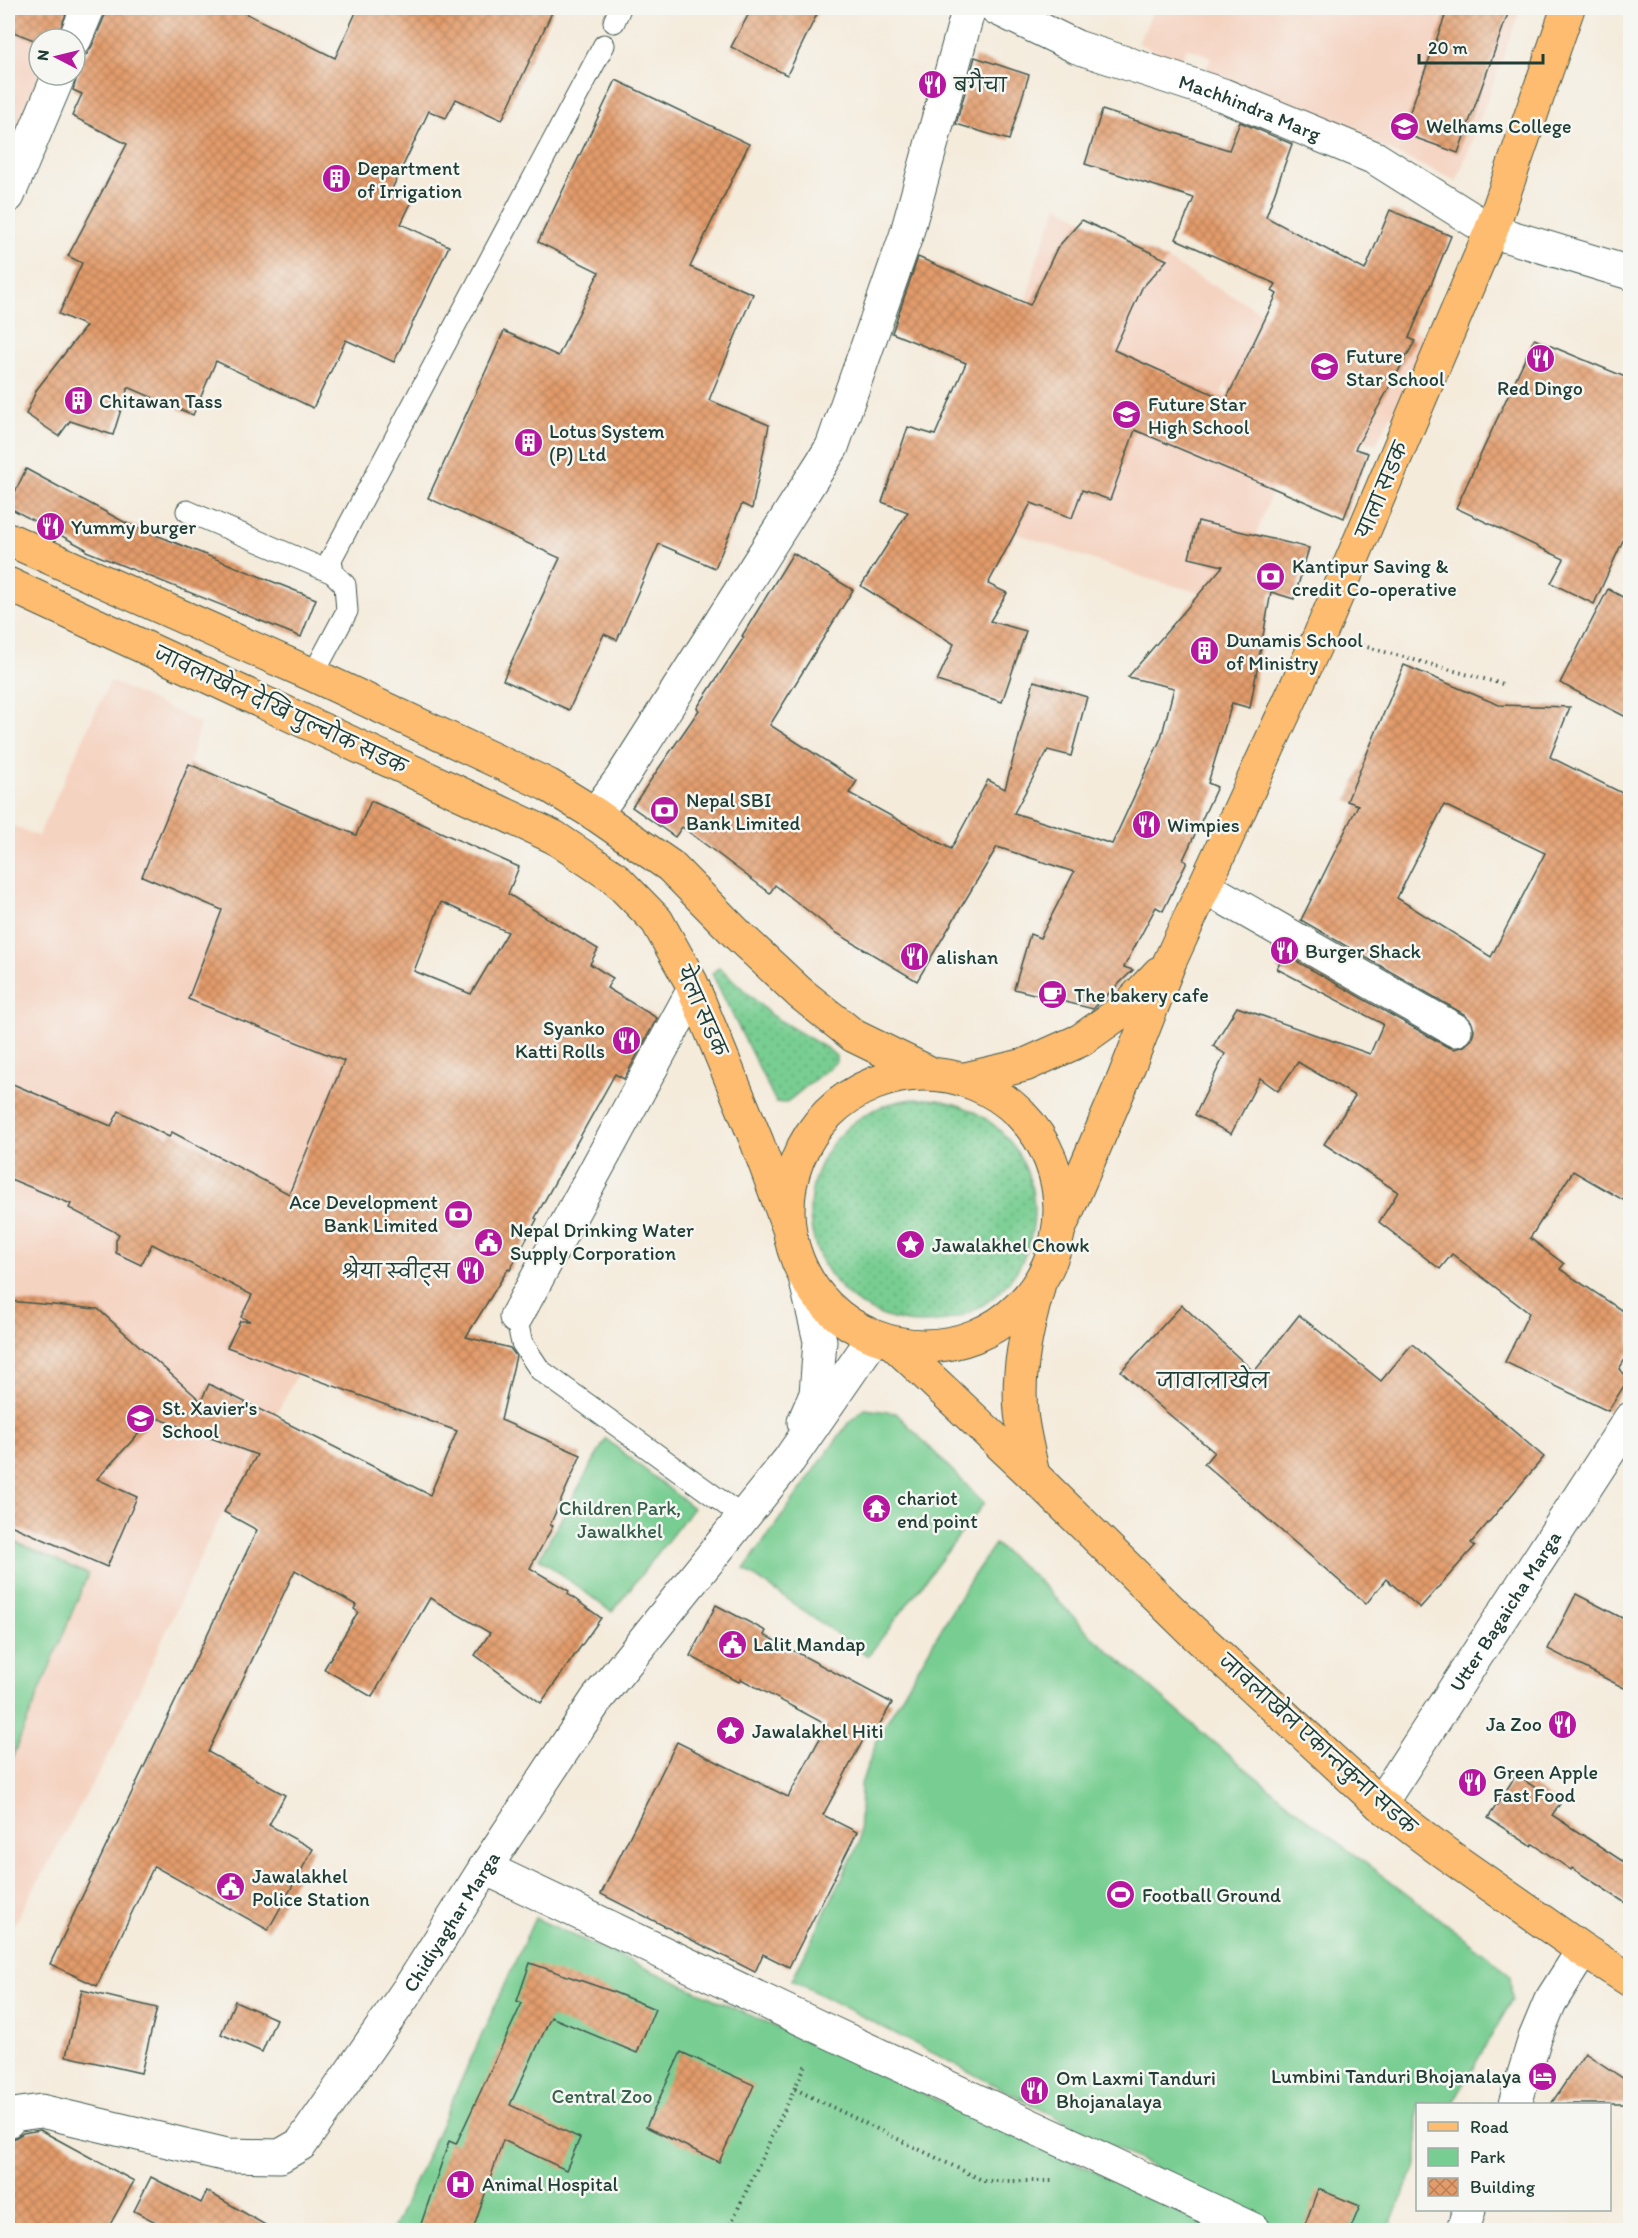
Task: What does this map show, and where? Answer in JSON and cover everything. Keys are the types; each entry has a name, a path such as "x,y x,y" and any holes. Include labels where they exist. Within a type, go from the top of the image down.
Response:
{"main road":[{"name":"याला सडक","path":"1170,961 1320,635 1491,231 1568,8"},
{"path":"8,539 313,675 548,785 595,814 670,866 740,937 800,993 854,1036 930,1072 964,1078 1008,1101 1040,1137 1058,1183 1058,1232"},
{"name":"जावलाखेल देखि पुल्चोक सडक","path":"8,584 554,837"},
{"name":"येला सडक","path":"554,837 615,878 657,921 694,989 757,1142 789,1229"},
{"path":"964,1078 1025,1065 1081,1040 1126,1008 1170,961"},
{"path":"1033,1476 1021,1411 1022,1366 1029,1322 1058,1232 1124,1078 1170,961"},
{"path":"930,1072 891,1076 854,1092 823,1117 801,1150 789,1188 789,1229 805,1277 823,1302 847,1323 884,1340 937,1346 978,1335 1014,1313 1041,1281"},
{"name":"जावलाखेल एकान्तकुना सडक","path":"884,1340 1033,1476 1192,1631 1380,1804 1442,1851 1583,1950 1630,1980"}],"street":[{"path":"80,27 88,8"},
{"path":"595,814 621,779 832,447 906,236 969,8"},
{"name":"Machhindra Marg","path":"996,8 1077,46 1223,95 1375,158 1491,231"},
{"path":"8,196 54,87"},
{"path":"1491,231 1630,273"},
{"path":"1205,887 1455,1030"},
{"path":"516,1317 694,989"},
{"name":"Chidiyaghar Marga","path":"789,1460 816,1394 820,1341 805,1277"},
{"name":"Chidiyaghar Marga","path":"8,2121 13,2115 41,2111 227,2155 280,2156 301,2144 410,1988 485,1868 597,1699 884,1340"},
{"name":"Utter Bagaicha Marga","path":"1380,1804 1630,1419"},
{"path":"485,1868 1254,2230"},
{"path":"1515,2103 1535,2038 1550,2002 1583,1950"},
{"path":"1463,2230 1469,2211"}],"lane":[{"path":"333,573 331,559 604,45"},
{"path":"187,511 333,573 345,585 347,611 313,675"},
{"path":"516,1317 522,1343 540,1370 743,1517"}],"path":[{"path":"1320,635 1506,685"},
{"path":"728,2230 823,2029"},
{"path":"795,2089 984,2181 1059,2181"}],"shaded area":[{"path":"8,8 78,8 69,27 27,27 27,87 44,87 8,170"},
{"name":"Welhams College","path":"1155,8 1521,8 1457,181 1206,70 1211,57 1187,48 1180,63 1138,43"},
{"name":"Future Star High School","path":"1058,205 1082,220 1167,260 1270,317 1360,298 1431,340 1376,444 1287,422 1226,389 1229,379 1221,392 1291,439 1232,601 1145,578 1016,533 983,473 1038,256"},
{"name":"St. Xavier's School","path":"110,681 200,723 189,764 142,876 299,943 409,986 475,985 341,1293 206,1545 113,1747 8,1935 8,824 38,836"}],"green space":[{"path":"719,967 772,1016 836,1056 836,1062 785,1103 776,1102 712,974"},
{"path":"922,1099 944,1101 975,1112 1001,1132 1021,1158 1032,1189 1034,1211 1032,1233 1021,1264 1001,1290 975,1310 944,1321 922,1323 900,1321 869,1310 843,1290 823,1264 812,1233 810,1211 812,1189 823,1158 843,1132 869,1112 900,1101"},
{"path":"865,1409 896,1413 984,1503 868,1656 744,1569 849,1422"},
{"name":"Children Park, Jawalkhel","path":"606,1439 693,1508 612,1612 539,1558"},
{"path":"8,1539 88,1574 8,1768"},
{"name":"Football Ground","path":"995,1544 1037,1579 1092,1636 1207,1737 1305,1817 1492,1959 1510,1976 1512,2000 1453,2103 1416,2103 1416,2168 1407,2184 1389,2230 1282,2230 1226,2205 792,1980 859,1843 861,1784 879,1735 967,1585"},
{"name":"Central Zoo","path":"535,1918 1225,2230 393,2230"}],"building":[{"path":"8,8 68,8 61,27 27,27 27,37 8,30"},
{"path":"106,8 235,8 335,58 358,8 554,8 502,120 456,99 446,118 429,111 392,189 413,199 401,224 449,246 394,362 346,340 313,408 216,361 193,415 128,387 113,435 70,421 59,436 26,414 37,389 86,326 59,314 82,263 68,256 127,144 72,116 82,94 73,90 74,87 87,87 87,54"},
{"path":"752,8 820,8 787,75 731,47"},
{"path":"1448,8 1510,8 1458,153 1402,133"},
{"path":"975,57 1029,75 1009,140 956,124"},
{"path":"616,80 749,144 690,267 753,294 709,400 769,425 752,509 742,504 715,568 659,544 617,640 604,634 569,710 503,680 560,558 428,498 504,331 558,356 599,272 538,242"},
{"path":"1102,110 1229,150 1240,122 1292,144 1266,217 1365,270 1390,210 1451,236 1409,338 1415,341 1355,449 1368,453 1344,518 1135,430 1110,500 1082,490 1072,518 1031,503 988,584 1007,593 990,621 1026,631 1002,702 937,681 954,644 861,586 908,512 882,502 908,427 935,435 966,363 892,333 918,257 1030,305 1057,248 1082,220 1167,260 1142,288 1114,350 1226,400 1277,294 1272,291 1276,284 1176,239 1194,198 1085,164"},
{"path":"1534,339 1630,379 1630,525 1594,604 1551,583 1564,559 1456,508"},
{"path":"26,469 126,523 316,599 301,637 86,551 8,507"},
{"path":"1198,521 1309,548 1294,599 1271,592 1250,708 1232,703 1208,783 1217,787 1183,860 1187,862 1163,911 1156,907 1124,967 1133,970 1093,1009 1014,989 1030,934 1040,938 1074,872 997,847 917,981 835,932 775,885 770,893 682,827 675,837 632,807 699,710 697,708 744,637 742,636 793,553 853,590 770,725 857,781 849,793 951,849 988,780 1005,789 1034,681 1087,697 1071,756 1048,750 1014,813 1112,844 1161,738 1174,688 1128,677 1223,566 1189,558"},
{"path":"1608,589 1630,601 1630,719 1560,683"},
{"path":"1404,665 1499,705 1570,707 1550,757 1630,797 1630,1204 1573,1171 1530,1238 1564,1264 1560,1269 1630,1316 1630,1351 1619,1369 1629,1378 1608,1411 1505,1362 1529,1313 1452,1254 1440,1269 1379,1222 1398,1192 1324,1144 1355,1096 1298,1062 1278,1091 1260,1078 1231,1134 1195,1115 1225,1054 1213,1046 1237,1007 1370,1054 1383,1024 1277,969 1284,954 1446,1046 1454,1049 1464,1046 1472,1039 1474,1029 1471,1021 1464,1014 1301,920 1358,805 1347,801","holes":["1444,805 1545,853 1491,957 1397,898"]},
{"path":"189,764 356,835 371,801 519,867 508,894 598,949 590,964 613,978 607,988 657,1018 624,1079 615,1074 535,1218 537,1219 510,1270 508,1269 466,1337 510,1348 516,1356 501,1420 581,1455 550,1525 553,1526 530,1568 569,1591 568,1594 601,1618 541,1703 475,1655 490,1633 430,1598 372,1697 324,1669 358,1612 354,1609 356,1605 295,1570 208,1752 285,1795 269,1825 313,1849 268,1930 154,1866 97,1986 50,1964 257,1530 224,1512 257,1455 154,1417 97,1479 137,1497 107,1567 8,1524 8,1301 98,1309 201,1401 209,1384 430,1495 457,1431 227,1347 240,1321 250,1321 241,1317 252,1295 152,1244 141,1265 116,1253 116,1240 119,1234 69,1208 71,1204 8,1178 8,1082 111,1126 119,1111 169,1137 172,1132 289,1194 344,1061 188,999 222,910 142,876","holes":["441,902 508,932 471,994 414,971"]},
{"path":"1182,1305 1254,1372 1299,1315 1381,1381 1412,1344 1544,1457 1471,1543 1475,1546 1420,1608 1386,1579 1366,1604 1204,1464 1214,1452 1121,1371"},
{"path":"1576,1594 1630,1622 1630,1691 1548,1649"},
{"path":"716,1605 766,1631 764,1635 892,1703 874,1734 868,1731 823,1815 857,1832 789,1967 763,1954 755,1972 601,1894 677,1742 788,1797 827,1725 741,1679 739,1682 690,1656"},
{"path":"1516,1775 1560,1804 1552,1815 1630,1866 1630,1906 1488,1818"},
{"path":"530,1963 655,2009 637,2053 551,2017 510,2105 580,2138 566,2170 503,2140 473,2230 419,2230 449,2141 456,2144 522,2003 517,2001"},
{"path":"82,1990 157,2008 141,2073 66,2056"},
{"path":"235,2001 276,2019 262,2052 221,2034"},
{"path":"681,2052 754,2085 719,2162 646,2127"},
{"path":"1585,2053 1630,2083 1630,2104 1552,2103"},
{"path":"40,2130 134,2181 107,2230 8,2230 8,2150 13,2139 23,2133"},
{"path":"151,2177 201,2203 207,2191 274,2230 171,2230 134,2211"},
{"path":"1318,2189 1360,2206 1350,2230 1303,2230"}],"place":[{"name":"बगैचा","path":"933,85"},
{"name":"Welhams College","path":"1405,126"},
{"name":"Department of Irrigation","path":"336,179"},
{"name":"Red Dingo","path":"1540,358"},
{"name":"Future Star School","path":"1325,367"},
{"name":"Chitawan Tass","path":"78,401"},
{"name":"Future Star High School","path":"1127,415"},
{"name":"Lotus System (P) Ltd","path":"528,443"},
{"name":"Yummy burger","path":"50,527"},
{"name":"Kantipur Saving & credit Co-operative","path":"1271,577"},
{"name":"Dunamis School of Ministry","path":"1205,651"},
{"name":"Nepal SBI Bank Limited","path":"665,811"},
{"name":"Wimpies","path":"1146,825"},
{"name":"Burger Shack","path":"1284,951"},
{"name":"alishan","path":"915,957"},
{"name":"The bakery cafe","path":"1053,995"},
{"name":"Syanko Katti Rolls","path":"626,1040"},
{"name":"Ace Development Bank Limited","path":"459,1214"},
{"name":"Nepal Drinking Water Supply Corporation","path":"489,1242"},
{"name":"Jawalakhel Chowk","path":"911,1245"},
{"name":"श्रेया स्वीट्स","path":"471,1271"},
{"name":"St. Xavier's School","path":"141,1419"},
{"name":"chariot end point","path":"876,1509"},
{"name":"Lalit Mandap","path":"732,1644"},
{"name":"Ja Zoo","path":"1563,1724"},
{"name":"Jawalakhel Hiti","path":"731,1731"},
{"name":"Green Apple Fast Food","path":"1472,1783"},
{"name":"Jawalakhel Police Station","path":"231,1887"},
{"name":"Football Ground","path":"1121,1895"},
{"name":"Lumbini Tanduri Bhojanalaya","path":"1542,2076"},
{"name":"Om Laxmi Tanduri Bhojanalaya","path":"1035,2090"},
{"name":"Animal Hospital","path":"461,2184"}],"district":[{"name":"जावालाखेल","path":"1213,1381"}]}
